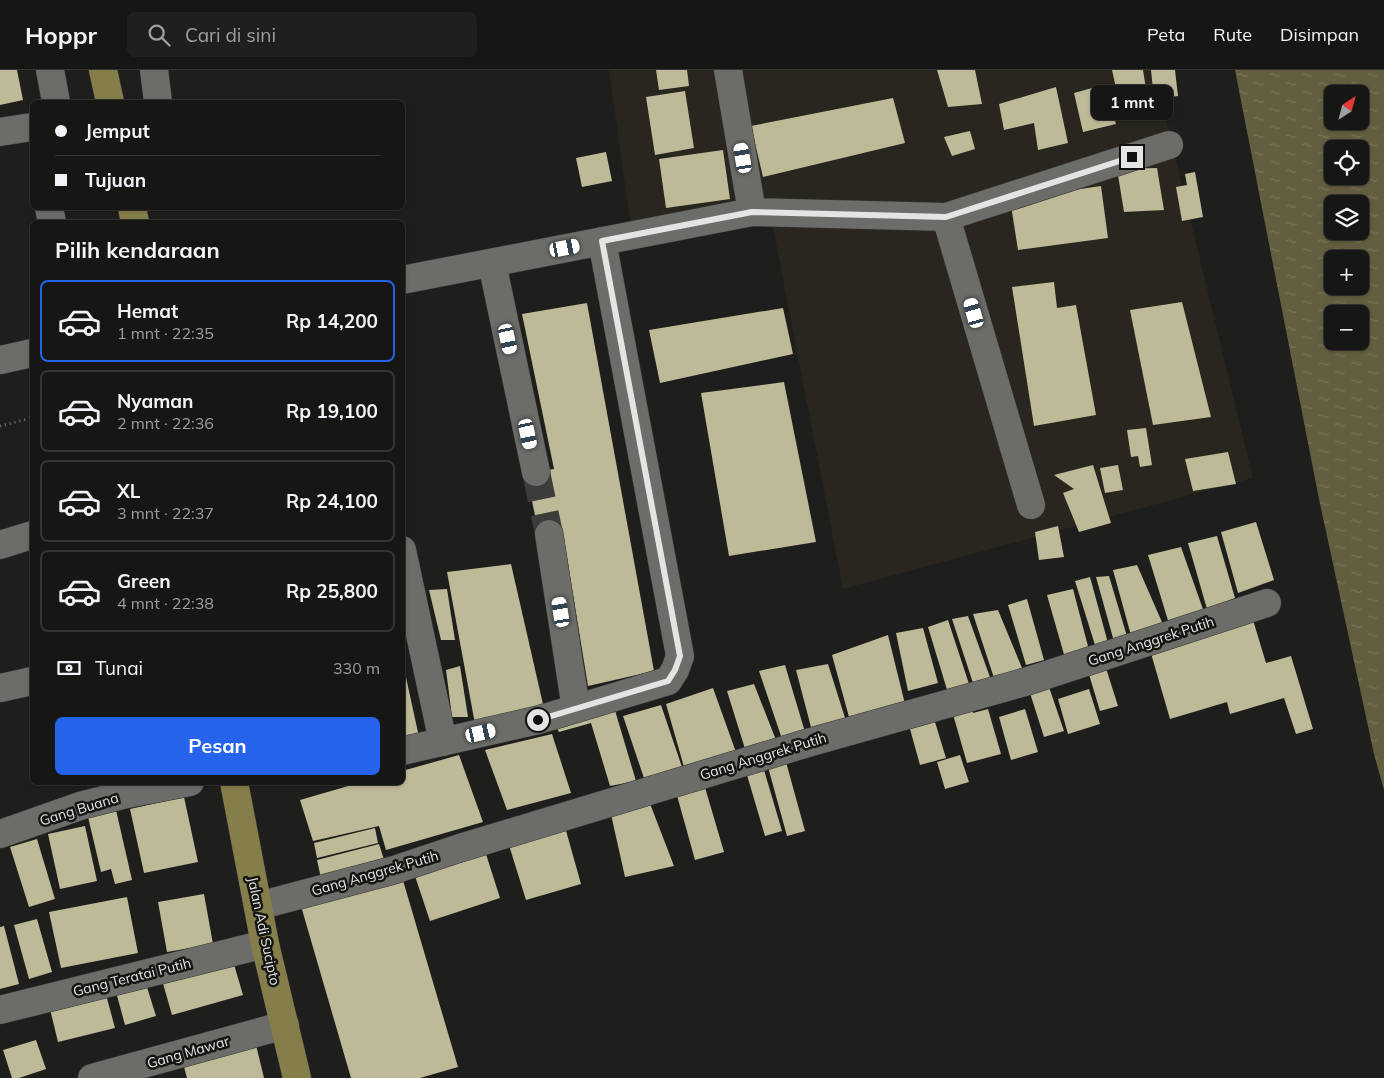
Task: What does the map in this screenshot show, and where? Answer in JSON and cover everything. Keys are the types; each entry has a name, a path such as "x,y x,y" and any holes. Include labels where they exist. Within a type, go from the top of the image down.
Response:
{"main road":[{"path":"103,70 110,100"},
{"name":"Jalan Adi Sucipto","path":"235,785 265,944 297,1078"}],"street":[{"path":"50,70 56,100"},
{"path":"154,70 158,100"},
{"path":"728,70 752,212"},
{"path":"0,132 30,129"},
{"path":"405,279 752,212 946,217 1169,145"},
{"path":"946,217 1031,505"},
{"path":"405,750 538,720 576,709 668,681 675,670 680,656 602,241"},
{"path":"492,262 536,472"},
{"path":"0,360 30,353"},
{"path":"549,534 576,709"},
{"path":"0,546 30,536"},
{"path":"405,561 442,742"},
{"name":"Gang Anggrek Putih","path":"258,906 394,870 460,848 811,742 1024,682 1267,603"},
{"path":"0,688 30,681"},
{"name":"Gang Buana","path":"0,834 84,805 174,785"},
{"name":"Gang Teratai Putih","path":"0,1010 265,944"},
{"name":"Gang Mawar","path":"92,1078 285,1025"}],"path":[{"path":"0,426 30,418"}],"shaded area":[{"path":"609,70 1154,70 1253,478 843,589 770,212 632,235"}],"water":[{"path":"1235,70 1384,70 1384,790 1374,754 1319,499"}],"building":[{"path":"0,70 17,70 23,100 0,105"},
{"path":"656,70 687,70 689,86 659,90"},
{"path":"937,70 975,70 982,104 948,107"},
{"path":"1112,70 1143,70 1151,119 1123,119"},
{"path":"1151,70 1175,70 1178,96 1154,99"},
{"path":"1103,85 1116,124 1083,132 1074,93"},
{"path":"1056,87 1068,143 1038,150 1034,123 1004,130 999,104"},
{"path":"685,91 694,148 655,155 646,97"},
{"path":"893,98 905,143 763,177 751,126"},
{"path":"970,131 975,149 952,156 944,137"},
{"path":"723,150 730,199 666,208 659,159"},
{"path":"606,152 612,181 582,187 576,158"},
{"path":"1157,168 1164,210 1124,212 1117,169"},
{"path":"1195,172 1203,217 1182,221 1176,187 1187,185 1185,174"},
{"path":"1101,186 1108,238 1018,250 1010,199"},
{"path":"1054,282 1057,308 1076,305 1096,415 1034,426 1012,287"},
{"path":"1182,302 1211,417 1153,425 1130,310"},
{"path":"587,303 654,671 588,686 563,533 539,534 526,473 554,469 522,314"},
{"path":"783,308 793,354 660,383 649,330"},
{"path":"784,382 816,542 729,556 701,393"},
{"path":"1146,428 1152,465 1140,467 1138,456 1131,457 1127,430"},
{"path":"1228,452 1236,484 1193,491 1185,459"},
{"path":"1093,465 1111,523 1079,532 1063,493 1074,489 1054,475"},
{"path":"1118,465 1123,490 1105,493 1100,468"},
{"path":"1256,522 1274,580 1238,593 1221,532"},
{"path":"1058,526 1064,557 1039,560 1035,532"},
{"path":"1217,536 1235,598 1207,609 1188,543"},
{"path":"1181,547 1205,615 1170,627 1148,555"},
{"path":"511,564 545,713 475,724 447,572"},
{"path":"1137,565 1165,629 1132,639 1113,570"},
{"path":"1109,576 1129,643 1115,645 1096,577"},
{"path":"1090,577 1108,643 1095,645 1075,581"},
{"path":"447,589 455,640 441,640 429,590"},
{"path":"1073,589 1089,650 1065,658 1047,595"},
{"path":"1027,599 1044,660 1026,665 1008,605"},
{"path":"998,610 1022,668 994,678 973,614"},
{"path":"968,616 991,680 973,683 952,619"},
{"path":"948,620 970,687 948,693 928,627"},
{"path":"1253,620 1266,663 1291,656 1313,729 1296,734 1284,698 1230,714 1227,702 1170,719 1150,650"},
{"path":"923,628 938,683 908,691 896,633"},
{"path":"888,635 905,704 849,717 832,655"},
{"path":"828,664 846,721 812,731 796,670"},
{"path":"785,665 805,732 782,739 759,671"},
{"path":"1105,665 1118,706 1100,711 1088,671"},
{"path":"460,666 468,717 452,717 446,670"},
{"path":"405,673 419,737 405,739"},
{"path":"754,684 776,740 746,752 727,691"},
{"path":"1049,687 1064,731 1044,737 1030,693"},
{"path":"713,688 737,755 684,767 666,704"},
{"path":"1089,689 1100,724 1068,734 1058,699"},
{"path":"661,705 684,773 645,781 623,716"},
{"path":"971,705 973,713 988,709 1001,754 967,763 952,711"},
{"path":"614,707 636,781 610,786 591,723 559,732 555,724"},
{"path":"1025,709 1038,752 1011,760 999,717"},
{"path":"935,722 946,758 920,765 910,729"},
{"path":"552,734 571,793 507,810 485,750"},
{"path":"459,755 483,822 386,850 379,826 313,841 300,800 352,785 405,785 405,770"},
{"path":"960,755 969,782 945,789 937,762"},
{"path":"786,762 805,831 787,836 768,767"},
{"path":"764,770 782,831 765,836 747,775"},
{"path":"704,784 724,852 695,860 676,792"},
{"path":"184,797 198,862 144,873 130,809"},
{"path":"649,801 674,866 625,877 610,810"},
{"path":"116,810 132,880 115,884 111,869 101,872 88,817"},
{"path":"85,826 97,881 60,889 48,834"},
{"path":"565,827 581,884 526,900 508,842"},
{"path":"375,828 378,843 317,858 314,843"},
{"path":"37,839 55,899 29,907 10,847"},
{"path":"379,844 386,866 322,883 317,860"},
{"path":"485,851 500,898 430,921 414,873"},
{"path":"402,877 458,1067 420,1078 351,1078 301,906"},
{"path":"204,894 213,944 167,952 158,902"},
{"path":"127,897 138,953 61,968 49,912"},
{"path":"37,919 52,972 29,979 14,925"},
{"path":"4,926 19,984 0,989 0,927"},
{"path":"233,961 243,995 172,1015 162,980"},
{"path":"146,984 156,1016 125,1025 116,992"},
{"path":"105,991 115,1028 58,1042 49,1005"},
{"path":"36,1040 46,1069 19,1078 12,1078 3,1050"},
{"path":"256,1045 264,1078 187,1078 183,1063"}],"tunnel":[{"path":"536,472 549,534"}],"route":[{"path":"538,720 668,681 675,670 680,656 602,241 752,212 946,217 1132,157"}]}
